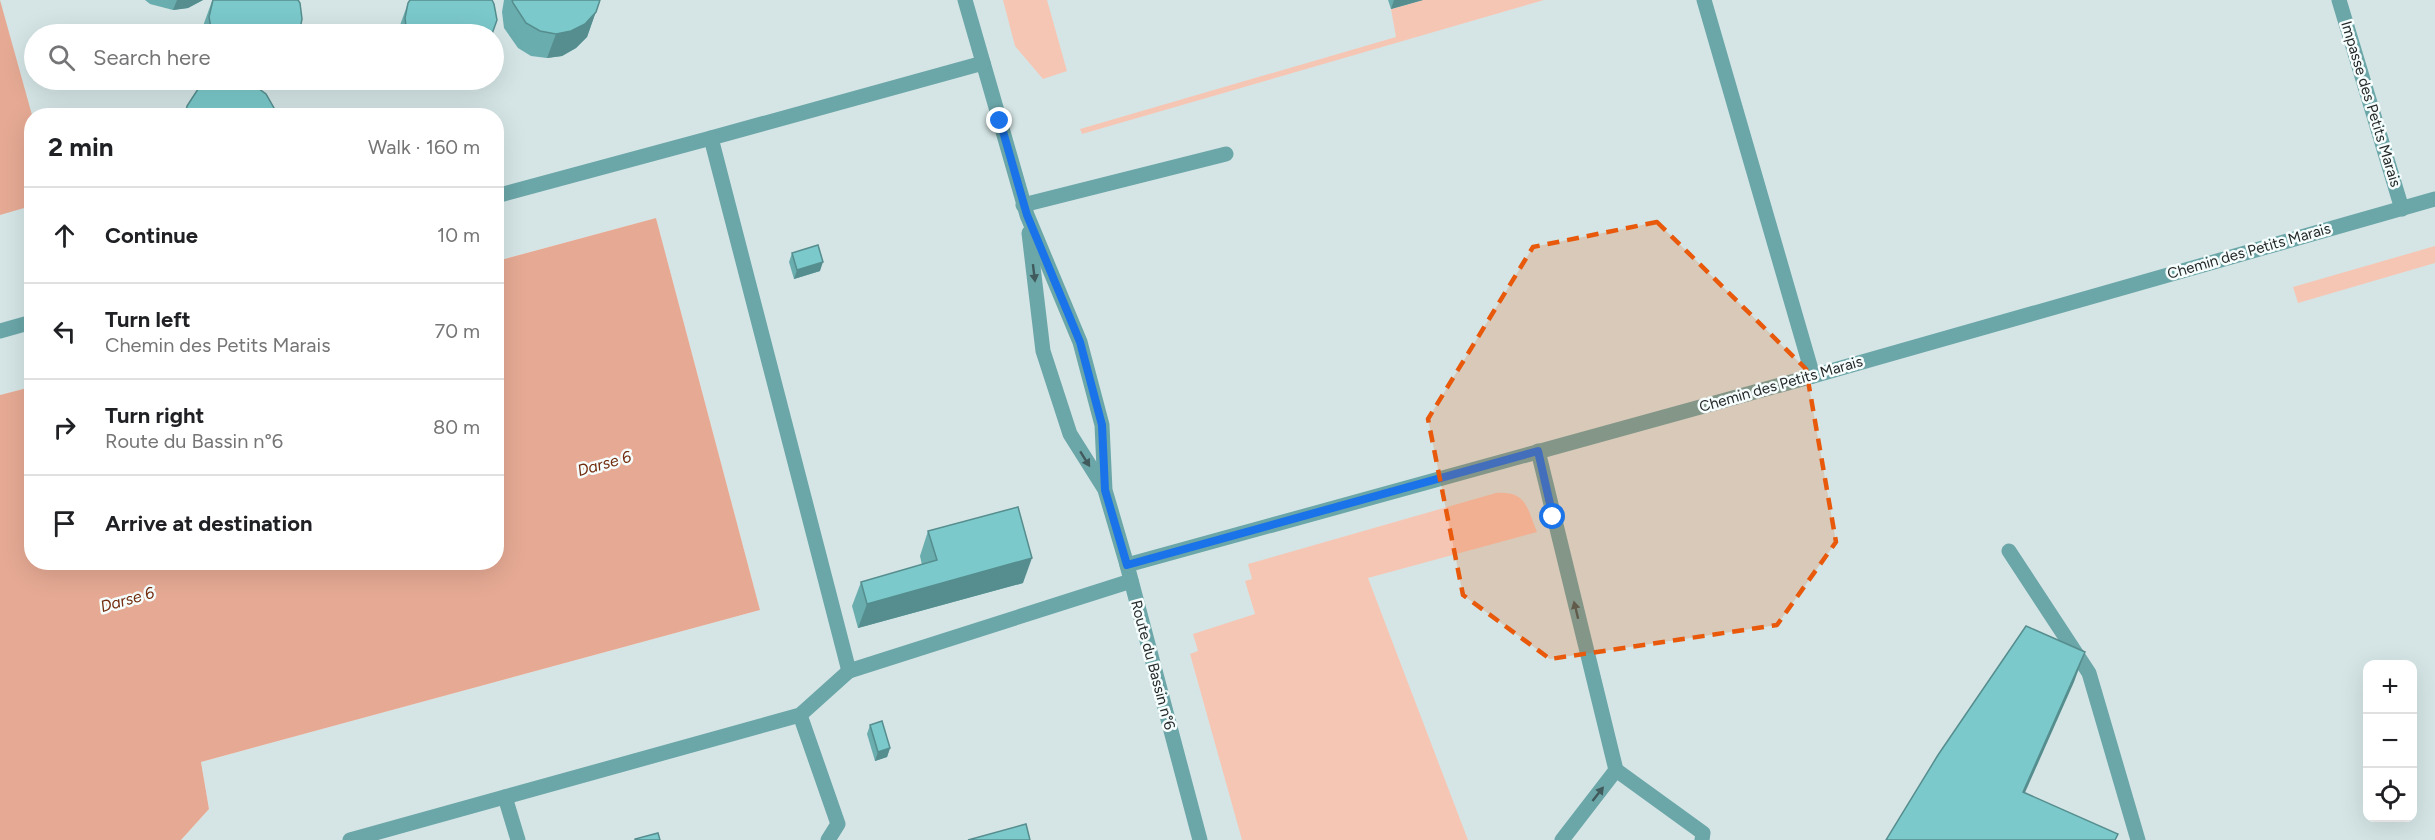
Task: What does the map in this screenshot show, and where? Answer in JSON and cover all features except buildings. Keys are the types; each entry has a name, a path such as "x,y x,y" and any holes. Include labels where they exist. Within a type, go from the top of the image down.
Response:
{"street":[{"name":"Route du Bassin n°6","path":"965,0 1025,210 1080,342 1102,425 1105,490 1200,840"},
{"path":"1704,0 1812,376"},
{"name":"Impasse des Petits Marais","path":"2339,0 2402,209"},
{"path":"504,194 983,63"},
{"path":"711,138 849,671"},
{"path":"1025,210 1226,154"},
{"name":"Chemin des Petits Marais","path":"1127,565 1812,376 2435,199"},
{"name":"Route du Bassin n°6","path":"1025,210 1043,351 1070,434 1105,490"},
{"path":"0,331 24,324"},
{"path":"1538,451 1616,770 1702,833 1702,840"},
{"path":"2009,551 2089,673 2138,840"},
{"path":"350,840 800,715 849,671 1131,581"},
{"path":"800,715 838,824 828,840"},
{"path":"1562,840 1616,770"},
{"path":"505,797 518,840"}],"highlighted area":[{"path":"1657,222 1806,369 1836,542 1777,625 1550,659 1463,595 1428,419 1533,247"}],"shaded area":[{"path":"0,0 2435,0 2435,840 181,840 209,809 201,762 760,610 656,218 504,259 504,108 24,108 24,389 0,395"},
{"path":"1003,0 1047,0 1067,71 1043,79 1015,46"},
{"path":"1423,0 1544,0 1082,134 1080,129 1396,37 1391,9"},
{"path":"2435,246 2435,263 2298,303 2293,287"},
{"path":"1496,493 1506,493 1520,498 1528,509 1537,532 1368,578 1468,840 1242,840 1190,654 1198,651 1193,634 1255,614 1245,581 1252,579 1248,564"}],"water":[{"path":"0,0 30,108 24,108 24,208 0,215"},
{"name":"Darse 6","path":"656,218 760,610 201,762 209,809 181,840 0,840 0,395 24,389 24,570 504,570 504,259"}],"route":[{"path":"1000,121 1027,215 1080,342 1102,425 1105,490 1127,565 1538,451 1553,517"}]}
